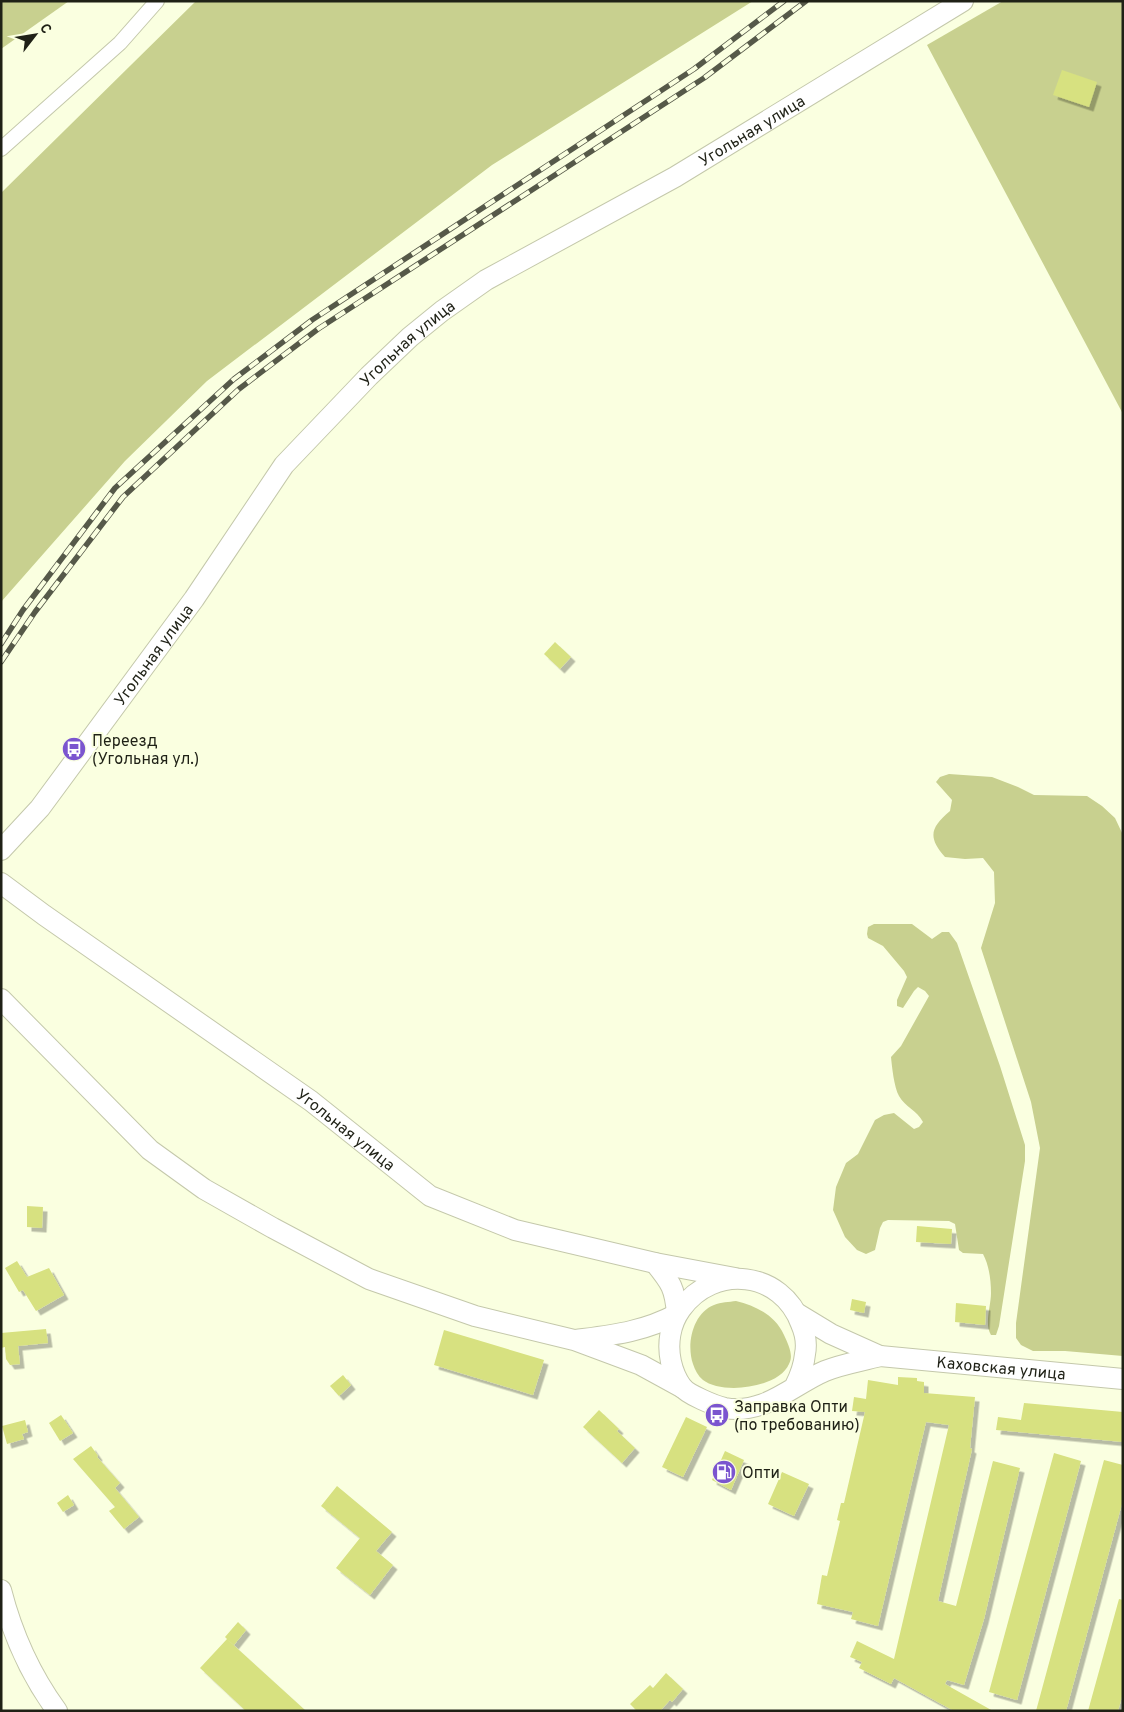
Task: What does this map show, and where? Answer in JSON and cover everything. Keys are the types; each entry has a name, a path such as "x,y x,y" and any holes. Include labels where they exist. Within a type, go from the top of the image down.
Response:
{"main road":[{"name":"Угольная улица","path":"1,850 40,808 194,599 284,465 368,376 410,337 442,311 486,280 675,177 963,1"},
{"name":"Угольная улица","path":"1,883 311,1101 430,1196 514,1230 655,1263 735,1278"},
{"path":"1,999 150,1150 204,1189 272,1228 369,1279 475,1316 574,1340 641,1365 720,1407 733,1409 764,1404 780,1398 795,1386 827,1370 880,1356"},
{"path":"655,1263 669,1280 674,1290 677,1314"},
{"path":"683,1388 673,1371 669,1352 670,1333 677,1314 687,1300 701,1288 717,1281 735,1278 754,1280 772,1287 786,1299 798,1314 831,1334 880,1356"},
{"path":"574,1340 636,1331 658,1324 677,1314"},
{"path":"795,1386 806,1353 804,1333 798,1314"},
{"name":"Каховская улица","path":"880,1356 1123,1379"},
{"path":"1,1590 6,1610 20,1647 38,1682 57,1711"}],"street":[{"path":"1,148 120,43 156,1"}],"green space":[{"path":"1,1 69,1 1,49"},
{"path":"196,1 753,1 492,165 207,381 125,461 1,602 1,193"},
{"path":"1003,1 1123,1 1123,414 927,45"},
{"path":"949,774 992,777 1034,795 1087,796 1115,818 1123,835 1123,1356 1065,1351 1033,1351 1021,1345 1016,1338 1016,1323 1040,1148 1031,1102 981,948 995,903 994,872 983,858 945,857 939,850 934,838 935,827 950,811 952,800 936,782 940,777"},
{"path":"874,924 912,924 932,939 942,932 949,932 957,943 1000,1066 1025,1145 1025,1161 996,1335 991,1335 988,1326 991,1288 987,1263 983,1254 963,1253 959,1250 955,1224 949,1221 888,1220 883,1222 880,1228 875,1250 866,1254 857,1250 845,1237 833,1210 836,1187 846,1163 858,1154 875,1120 884,1115 894,1113 914,1129 923,1122 918,1114 904,1103 897,1092 891,1057 901,1046 929,996 918,987 903,1008 897,1006 897,1000 907,977 883,946 868,938 868,927"},
{"path":"736,1301 764,1312 776,1322 789,1346 791,1353 790,1361 783,1372 774,1379 762,1384 736,1388 712,1385 698,1375 694,1366 690,1347 693,1330 696,1322 707,1309 719,1303"}],"building":[{"path":"1062,70 1097,82 1089,107 1053,95"},
{"path":"555,642 571,657 560,669 544,654"},
{"path":"27,1206 43,1207 42,1228 27,1227"},
{"path":"917,1226 952,1229 951,1244 916,1242"},
{"path":"17,1261 27,1277 49,1268 64,1295 36,1311 23,1290 19,1292 5,1268"},
{"path":"852,1299 866,1302 864,1313 850,1310"},
{"path":"956,1303 986,1306 985,1325 955,1322"},
{"path":"46,1329 48,1343 18,1346 20,1364 10,1365 6,1359 5,1347 1,1348 1,1333"},
{"path":"444,1330 544,1360 533,1395 434,1365"},
{"path":"343,1375 351,1385 339,1396 330,1386"},
{"path":"898,1377 917,1378 917,1381 924,1382 924,1393 975,1397 970,1448 972,1449 938,1601 956,1606 993,1461 1020,1468 984,1619 964,1685 947,1680 945,1684 993,1711 954,1711 894,1678 891,1684 859,1668 862,1662 850,1657 857,1641 894,1659 949,1425 926,1422 878,1626 851,1619 853,1612 817,1604 822,1575 827,1576 840,1521 837,1520 841,1503 844,1503 865,1412 852,1411 854,1397 866,1399 868,1380 898,1385"},
{"path":"1024,1403 1123,1412 1123,1442 996,1430 998,1417 1021,1420"},
{"path":"599,1410 635,1448 622,1463 583,1427"},
{"path":"61,1415 73,1433 60,1441 49,1423"},
{"path":"686,1417 707,1427 683,1477 662,1467"},
{"path":"25,1420 28,1432 22,1434 24,1439 7,1444 2,1426"},
{"path":"91,1446 97,1457 120,1483 115,1488 139,1517 124,1529 109,1511 115,1507 73,1459"},
{"path":"725,1451 744,1460 731,1490 712,1480"},
{"path":"1054,1453 1081,1461 1017,1700 989,1692"},
{"path":"1104,1460 1123,1465 1123,1500 1066,1711 1036,1711"},
{"path":"782,1472 809,1484 794,1516 768,1504"},
{"path":"337,1486 392,1532 376,1551 393,1565 370,1595 336,1568 360,1538 321,1506"},
{"path":"68,1495 74,1505 63,1512 57,1503"},
{"path":"1119,1599 1123,1600 1123,1693 1118,1711 1088,1711"},
{"path":"238,1622 246,1630 234,1645 228,1640 306,1711 246,1711 200,1668 227,1639 225,1637"},
{"path":"666,1673 683,1689 672,1702 670,1700 660,1711 637,1711 630,1704 650,1685 653,1688"}],"railway":[{"path":"1,644 23,610 115,488 234,379 312,320 694,69 784,1"},
{"path":"1,662 35,612 123,497 239,389 318,329 704,78 806,1"}],"place":[{"name":"Переезд (Угольная ул.)","path":"74,749"},
{"name":"Заправка Опти (по требованию)","path":"717,1415"},
{"name":"Опти","path":"724,1472"}]}
